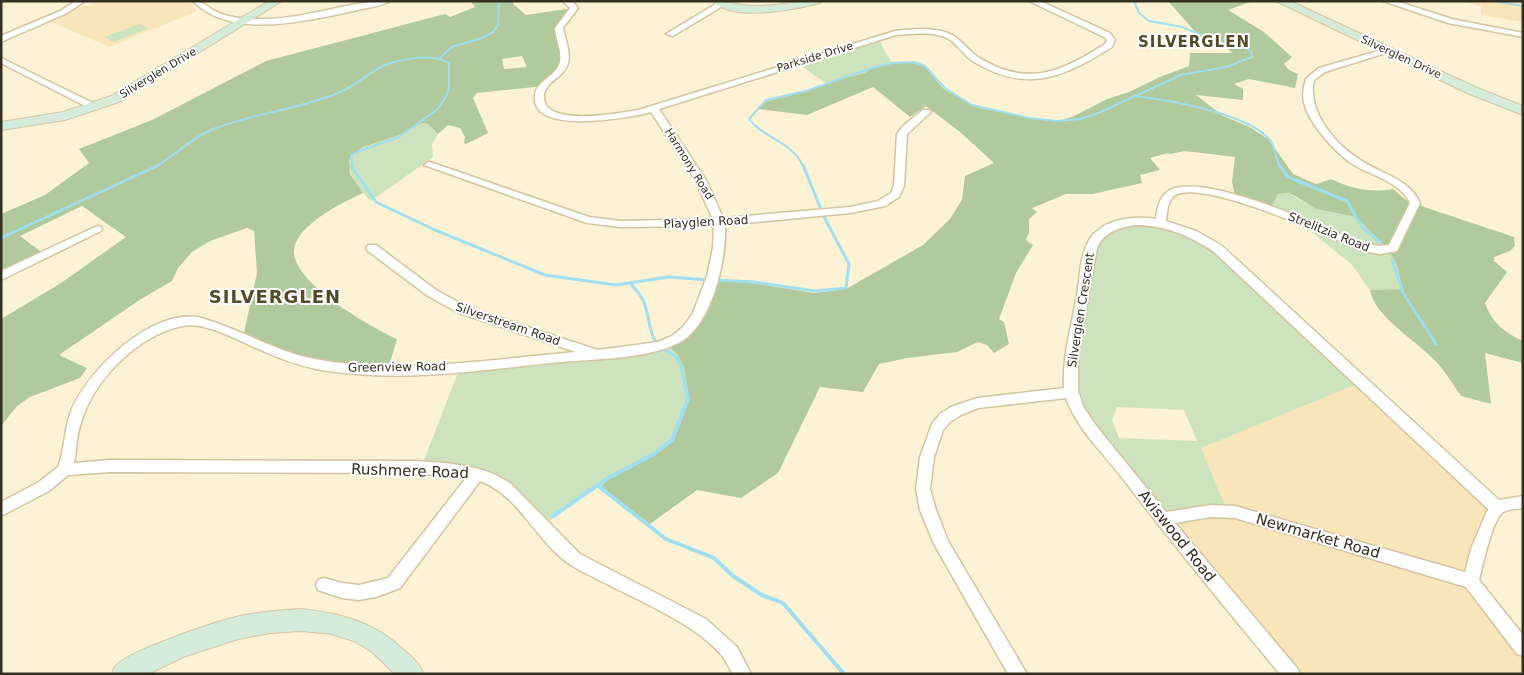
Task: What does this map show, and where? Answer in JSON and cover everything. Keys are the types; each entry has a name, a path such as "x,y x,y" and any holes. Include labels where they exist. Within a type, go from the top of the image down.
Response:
{"street":[{"path":"1,40 23,28 65,11 81,1"},
{"path":"197,1 204,9 212,13 244,21 266,23 291,21 386,1"},
{"name":"Silverglen Drive","path":"1,126 65,116 94,107 132,90 277,1"},
{"name":"Parkside Drive","path":"567,1 574,8 559,28 564,63 541,90 539,98 542,108 555,115 586,119 628,115 896,33 919,31 946,36 957,41 968,54 980,61 1010,73 1028,76 1062,71 1109,45 1111,40 1107,36 1033,1"},
{"path":"670,34 719,3 737,8 756,9 816,1"},
{"name":"Silverglen Drive","path":"1281,1 1523,111"},
{"path":"1387,1 1451,20 1523,35"},
{"name":"Strelitzia Road","path":"1161,223 1164,203 1170,195 1182,190 1196,190 1286,214 1367,248 1383,250 1393,248 1415,203 1414,198 1405,189 1355,161 1346,153 1315,117 1308,100 1310,79 1322,70 1388,51"},
{"path":"1,60 94,107"},
{"name":"Harmony Road","path":"653,108 711,199 719,222"},
{"name":"Playglen Road","path":"429,165 587,220 621,224 719,222 814,214 869,208 881,204 895,195 901,179 902,134 906,128 926,112"},
{"name":"Greenview Road","path":"65,469 76,417 80,407 101,375 124,350 158,329 177,323 201,321 295,359 351,368 422,368 599,354 648,348 682,335 694,323 710,286 719,240 719,222"},
{"name":"Silverglen Crescent","path":"1071,392 1072,366 1078,322 1093,241 1102,232 1113,227 1136,222 1161,223 1196,236 1227,256 1497,508"},
{"path":"1,276 96,229"},
{"name":"Silverstream Road","path":"372,248 432,293 463,310 599,354"},
{"path":"1018,674 942,544 928,510 923,489 926,457 937,428 945,418 956,411 977,404 1071,392"},
{"name":"Aviswood Road","path":"1071,392 1083,416 1162,519 1291,674"},
{"name":"Rushmere Road","path":"65,469 110,466 380,468 454,470 477,474 507,488 561,549 574,559 681,614 715,636 731,653 742,674"},
{"path":"1,510 51,482 65,469"},
{"path":"324,585 338,591 360,593 394,583 477,474"},
{"path":"1523,502 1497,508 1489,522 1479,549 1471,580 1477,592 1523,648"},
{"name":"Newmarket Road","path":"1162,519 1211,511 1241,513 1471,580"},
{"path":"124,674 155,657 209,636 247,625 290,621 326,623 357,630 381,645 412,674"}],"shaded area":[{"path":"95,1 189,1 197,11 109,47 54,23 44,22 73,8 92,5"},
{"path":"1460,1 1523,1 1523,22 1481,15 1481,6"},
{"path":"1362,382 1497,508 1472,572 1523,647 1523,674 1290,674 1162,519 1201,448"}],"green space":[{"path":"514,1 513,4 526,15 573,8 561,23 563,63 544,86 477,93 473,98 488,133 466,144 464,143 465,137 460,128 448,125 438,134 428,124 422,123 399,135 363,147 351,155 349,161 350,174 363,193 320,217 301,234 296,243 294,253 298,265 307,278 337,304 370,325 397,339 388,369 307,362 243,337 257,273 254,231 247,228 210,241 192,252 178,268 172,281 141,299 59,355 87,368 80,378 30,397 17,406 1,426 1,319 61,283 126,237 82,206 20,236 44,254 1,276 1,214 45,195 89,163 79,149 152,120 266,61 445,14 450,17 475,7 471,2","holes":["522,56 527,67 504,69 502,59"]},
{"path":"1168,1 1253,1 1228,10 1264,32 1292,57 1284,64 1289,70 1298,74 1295,88 1249,79 1234,84 1243,89 1243,100 1196,95 1223,116 1250,127 1268,139 1293,174 1316,184 1331,179 1361,189 1377,191 1393,189 1406,200 1514,237 1515,246 1510,251 1494,257 1494,261 1507,272 1485,303 1491,316 1500,326 1523,341 1523,363 1485,353 1491,404 1461,396 1438,364 1394,325 1378,307 1370,290 1402,289 1399,274 1396,262 1390,253 1357,217 1316,209 1288,193 1278,194 1270,210 1236,200 1232,182 1235,157 1185,151 1150,158 1160,170 1140,175 1142,183 1093,194 1066,194 1032,208 1037,212 1029,219 1029,232 1026,240 1033,245 1016,273 999,319 1004,322 1009,344 994,353 987,345 978,342 957,352 907,358 879,364 863,392 820,387 778,473 741,498 697,490 650,524 600,487 609,479 653,456 673,440 689,400 684,368 678,355 666,344 683,336 711,280 753,283 814,293 846,289 923,245 950,219 962,200 965,176 994,163 960,132 926,106 910,117 873,87 807,115 758,109 767,101 807,91 892,63 913,63 924,66 944,89 973,106 1029,118 1059,121 1074,116 1107,99 1129,92 1189,66 1190,53 1232,53 1225,46 1206,44"},
{"path":"139,24 149,28 114,42 104,37"},
{"path":"877,37 892,63 862,74 827,84 797,63"},
{"path":"422,123 428,124 438,134 432,144 433,157 371,201 360,189 351,174 349,167 353,153"},
{"path":"1288,193 1316,209 1357,217 1394,259 1403,289 1370,290 1352,265 1295,218 1270,210 1278,194"},
{"path":"1144,221 1197,236 1362,382 1201,448 1227,511 1162,519 1095,433 1070,382 1097,235","holes":["1117,407 1184,410 1197,441 1119,438 1112,420"]},
{"path":"666,344 678,355 684,368 689,400 673,440 653,456 609,479 542,526 506,486 421,468 460,367"}],"waterway":[{"path":"440,58 452,47 482,38 493,32 498,25 499,1"},
{"path":"1134,1 1139,13 1149,21 1182,27 1226,45 1246,48 1251,52 1252,57 1226,67 1181,75 1135,96"},
{"path":"1494,1 1523,6"},
{"path":"157,166 197,137 211,130 242,119 307,104 346,90 386,64 415,58 436,58 449,63 447,95 438,109 399,137 357,152 351,156 353,166"},
{"path":"803,166 792,151 762,131 749,119 766,100 806,91 892,63 914,62 925,66 945,88 972,105 1029,118 1057,121 1080,119 1096,114 1135,96"},
{"path":"1135,96 1207,110 1245,123 1260,131 1271,141 1280,166"},
{"path":"352,165 376,202 435,230 545,275 616,285 669,277 709,280"},
{"path":"715,280 754,282 815,291 846,288 849,264 824,217 803,165"},
{"path":"1279,165 1288,177 1347,201 1362,227 1380,242"},
{"path":"1,238 157,166"},
{"path":"1392,259 1403,293 1436,344"},
{"path":"631,284 643,300 654,339 666,351 676,356 681,366 685,386"},
{"path":"597,485 654,454 672,440 688,399 685,384"},
{"path":"553,516 597,485"},
{"path":"597,485 666,539 714,558 733,576 762,595 783,603 844,674"}],"district":[{"name":"SILVERGLEN","path":"1194,42"},
{"name":"SILVERGLEN","path":"275,296"}]}
